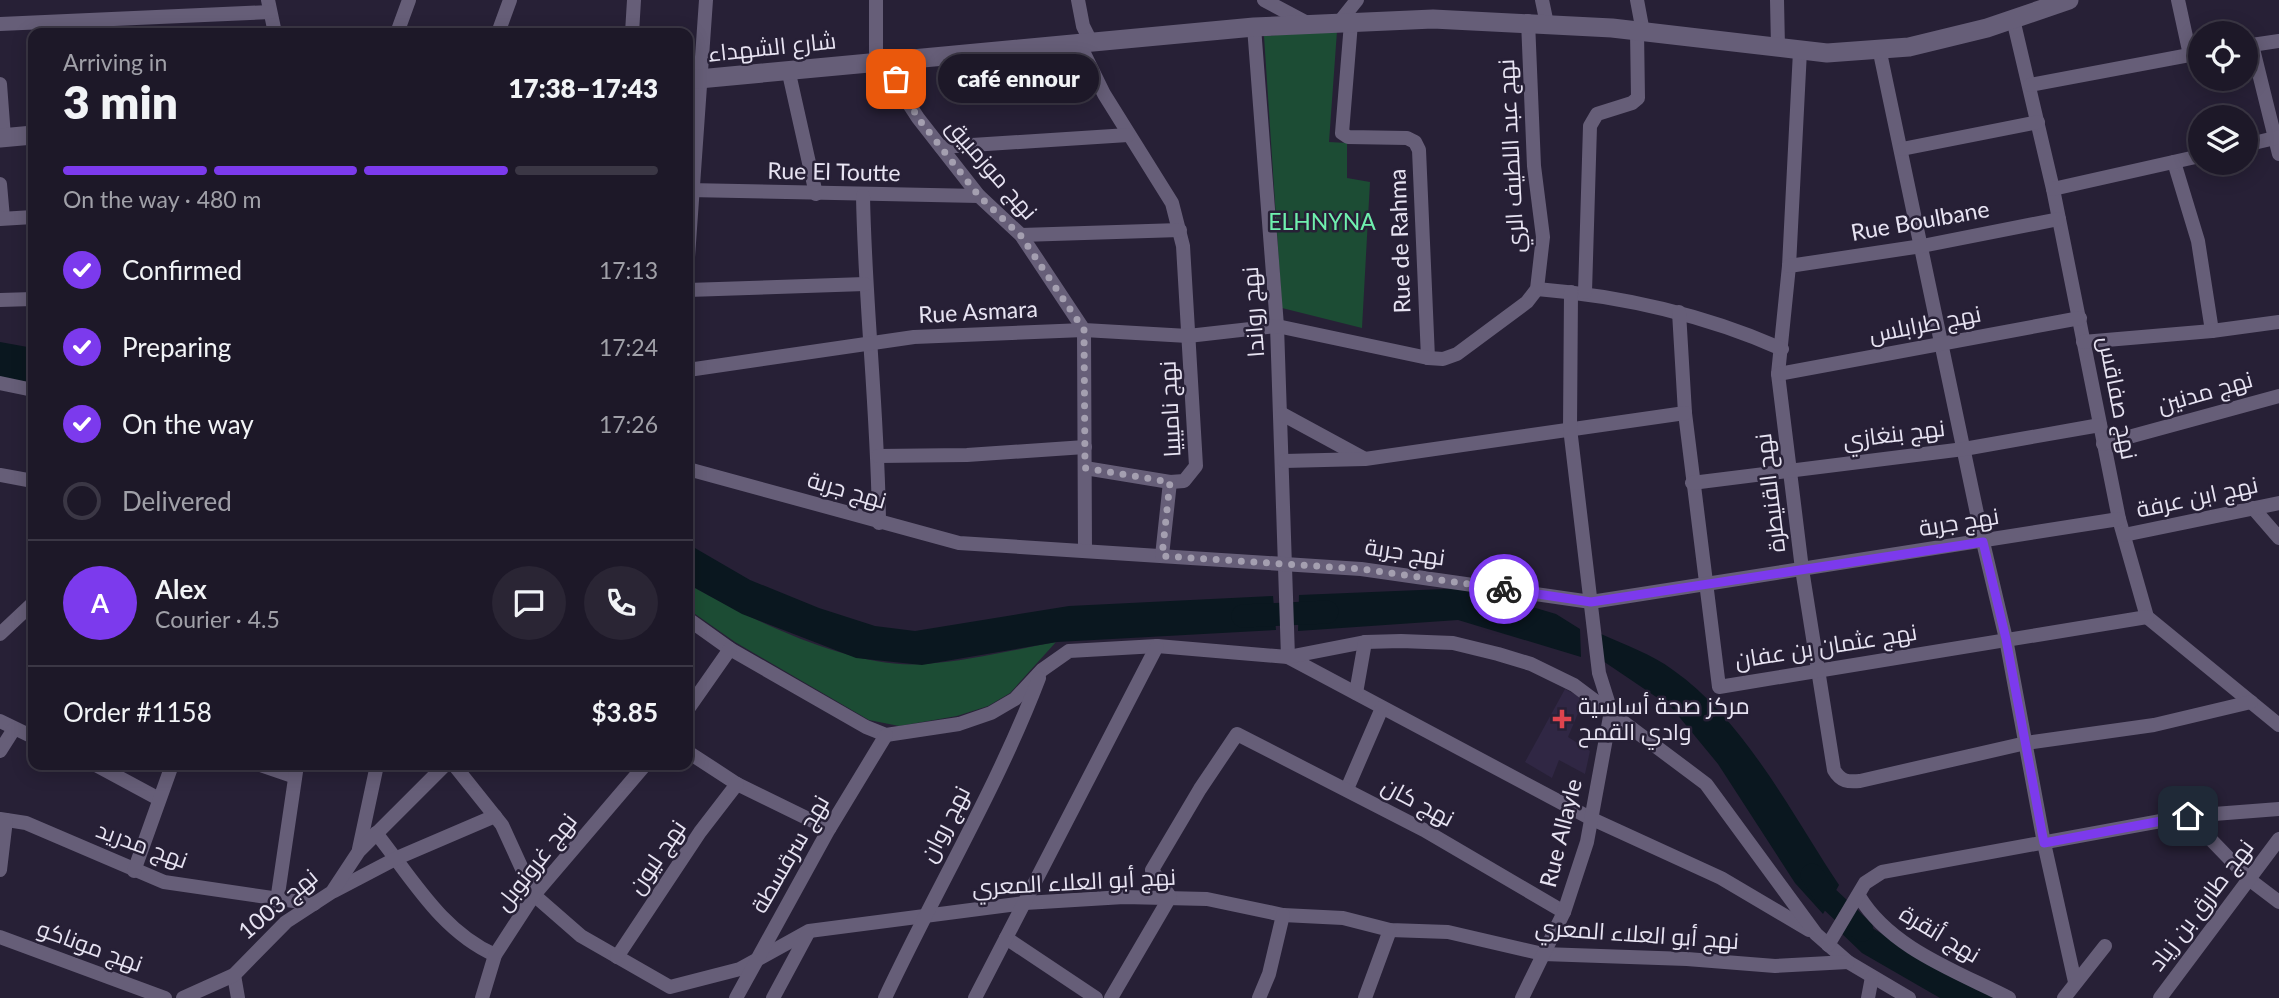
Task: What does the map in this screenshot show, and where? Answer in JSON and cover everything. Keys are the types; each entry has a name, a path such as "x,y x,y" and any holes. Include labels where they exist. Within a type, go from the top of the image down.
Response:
{"main road":[{"name":"شارع الشهداء","path":"695,79 1254,27 1444,18 1537,22 1827,53 1909,47 2014,19 2032,5 2069,0"},
{"path":"2,137 28,135"}],"street":[{"path":"399,28 409,0"},
{"path":"500,28 510,0"},
{"path":"632,28 634,0"},
{"path":"693,148 699,86 695,79 706,0"},
{"path":"876,0 882,61"},
{"name":"نهج ناميبيا","path":"1078,0 1085,42 1128,135 1172,203 1180,230 1196,466 1184,481 1170,482 1085,468"},
{"path":"1264,0 1311,25"},
{"path":"1344,24 1356,0"},
{"name":"نهج عبد اللطيف الري","path":"1536,289 1542,225 1532,142 1537,22 1542,0"},
{"path":"1637,0 1640,32"},
{"path":"1777,0 1778,47"},
{"path":"2178,0 2188,32"},
{"path":"0,24 269,6 274,28"},
{"name":"نهج صفاقس","path":"2014,19 2053,189 2119,519 2147,617"},
{"name":"Rue de Rahma","path":"1344,24 1342,133 1348,137 1407,138 1415,142 1419,150 1428,358"},
{"name":"نهج رواندا","path":"1254,27 1282,414 1288,657"},
{"name":"Rue Allayle","path":"1522,998 1564,912 1587,842 1611,711 1599,673 1570,428 1590,126 1597,114 1638,98 1640,32"},
{"path":"2258,44 2279,41"},
{"path":"1879,48 1983,542 2006,639 2044,843 2075,982"},
{"name":"نهح القنيطرة","path":"1800,51 1788,266 1778,374 1802,569 1834,771 1846,782 1860,781 2026,743"},
{"path":"2030,85 2188,55"},
{"name":"نهج موزمبيق","path":"882,61 901,92 979,196 1021,236 1084,330"},
{"path":"788,69 816,194"},
{"path":"2258,75 2277,137 2279,154"},
{"path":"0,84 2,137"},
{"path":"1902,149 2038,121"},
{"path":"941,147 1128,135"},
{"path":"2258,142 2277,137"},
{"path":"2053,189 2188,159"},
{"path":"2174,162 2198,242 2212,331"},
{"path":"0,184 2,218 28,216"},
{"name":"Rue El Toutte","path":"693,190 863,196 979,196"},
{"path":"863,196 865,284 872,343 879,523"},
{"name":"Rue Boulbane","path":"1788,266 1922,246 2059,219"},
{"path":"1021,236 1180,230"},
{"path":"693,290 865,284"},
{"path":"1536,289 1578,292 1679,312 1718,323 1782,349"},
{"name":"Rue Asmara","path":"693,369 914,337 1084,330 1188,336 1277,326 1428,358 1444,359 1457,354 1527,302 1536,289"},
{"path":"0,300 28,299"},
{"name":"نهج عثمان بن عفان","path":"1679,312 1692,483 1707,584 1718,687 2147,617"},
{"name":"نهج طرابلس","path":"1778,374 2080,318"},
{"path":"2083,342 2212,331 2279,322"},
{"path":"1084,330 1085,551"},
{"path":"0,383 28,389"},
{"name":"نهج مدنين","path":"2103,444 2279,396"},
{"path":"1284,461 1365,459 1685,413"},
{"path":"1282,414 1365,459"},
{"name":"نهج بنغازي","path":"1692,483 1964,449 2100,425"},
{"path":"878,456 967,455 1085,447"},
{"name":"نهج جربة","path":"693,471 959,543 1361,569 1591,602 2119,519"},
{"path":"0,475 28,480"},
{"path":"1162,556 1170,482"},
{"name":"نهج ابن عرفة","path":"2124,535 2279,503"},
{"path":"2253,508 2279,538"},
{"path":"0,634 28,608"},
{"path":"2147,617 2279,725"},
{"path":"693,623 730,649 866,727 887,735 959,724 991,713 1015,699 1042,670 1069,651 1157,646 1288,657 1365,642 1453,643 1498,654 1531,664 1574,685 1611,711 1639,737 1706,784 1816,934"},
{"path":"1356,693 1365,642"},
{"path":"975,998 1157,646"},
{"path":"693,702 730,649"},
{"path":"1288,657 1590,818 1721,878 1831,941 1848,962 1909,998"},
{"name":"نهج روان","path":"885,998 924,914 1018,734 1042,670"},
{"path":"2026,743 2154,725 2251,702"},
{"path":"1347,789 1382,708"},
{"path":"0,722 28,735"},
{"path":"0,751 14,729"},
{"name":"نهج كان","path":"1170,897 1152,870 1212,770 1237,734 1347,789 1564,912"},
{"name":"نهج سرقسطة","path":"736,998 829,829 887,735"},
{"path":"693,755 737,784 829,829"},
{"path":"105,770 159,799"},
{"path":"134,871 170,770"},
{"path":"359,851 376,770"},
{"name":"نهج 1003","path":"183,998 234,975 286,922 332,892 359,851 440,770"},
{"name":"نهج أبو العلاء المعري","path":"458,770 495,816 534,895 581,936 617,957 666,993 740,969 809,931 1025,903 1170,897 1207,899 1283,915 1343,918 1390,930 1448,932 1543,954 1687,958 1775,966 1848,962"},
{"name":"نهج غرونوبل","path":"482,998 495,955 534,895 641,770"},
{"path":"277,901 296,771"},
{"name":"نهج ليون","path":"617,957 700,832 737,784"},
{"path":"1831,941 1865,883 1882,872 2188,816 2279,809"},
{"path":"332,892 397,858 495,816"},
{"path":"2188,816 2250,880 2279,902"},
{"path":"0,870 3,820"},
{"name":"نهج مدريد","path":"3,820 26,823 164,882 277,901 314,904"},
{"path":"376,833 446,923 478,947 495,955"},
{"name":"نهج طارق بن زياد","path":"2160,998 2279,839"},
{"path":"1111,998 1170,897"},
{"name":"نهج أنقرة","path":"1856,899 1896,938 2009,998"},
{"path":"1258,998 1269,974 1283,915"},
{"path":"1366,998 1390,930"},
{"path":"773,998 809,931"},
{"name":"نهج موناكو","path":"0,937 165,998"},
{"path":"1006,938 1096,998"},
{"path":"2064,998 2105,946"},
{"path":"234,975 239,998"},
{"path":"1868,998 1872,977"}],"shaded area":[{"path":"0,342 28,347 28,382 0,377"},
{"path":"693,547 750,580 819,608 875,626 915,631 1069,606 1273,596 1276,630 1057,642 922,665 856,658 742,614 693,587"},
{"path":"1469,588 1556,614 1580,629 1581,657 1458,620 1298,631 1299,595"},
{"path":"1601,634 1665,664 1699,691 1744,741 1785,799 1839,885 1823,914 1795,883 1718,764 1671,707 1603,661"},
{"name":"مركز صحة أساسية وادي القمح","path":"1565,689 1584,699 1568,737 1590,751 1585,774 1559,760 1552,778 1525,762"},
{"path":"1853,904 1872,928 1995,998 1940,998 1862,953 1838,930"}],"green space":[{"name":"ELHNYNA","path":"1337,31 1329,142 1347,143 1347,178 1370,182 1362,328 1282,308 1264,36"},
{"path":"693,587 802,639 834,651 895,664 941,663 1056,642 1010,693 988,706 957,716 899,726 869,720 735,642 693,613"}],"waterway":[{"path":"1243,616 1327,612"},
{"path":"1812,875 1826,896 1862,930"}],"way so far":[{"path":"896,79 918,118 979,196 1021,236 1084,330 1085,468 1170,482 1162,556 1361,569 1504,589"}],"place":[{"name":"café ennour","path":"896,79"},
{"name":"مركز صحة أساسية وادي القمح","path":"1562,719"}],"route":[{"path":"1504,589 1591,602 1983,542 2006,639 2044,843 2188,816"}]}
